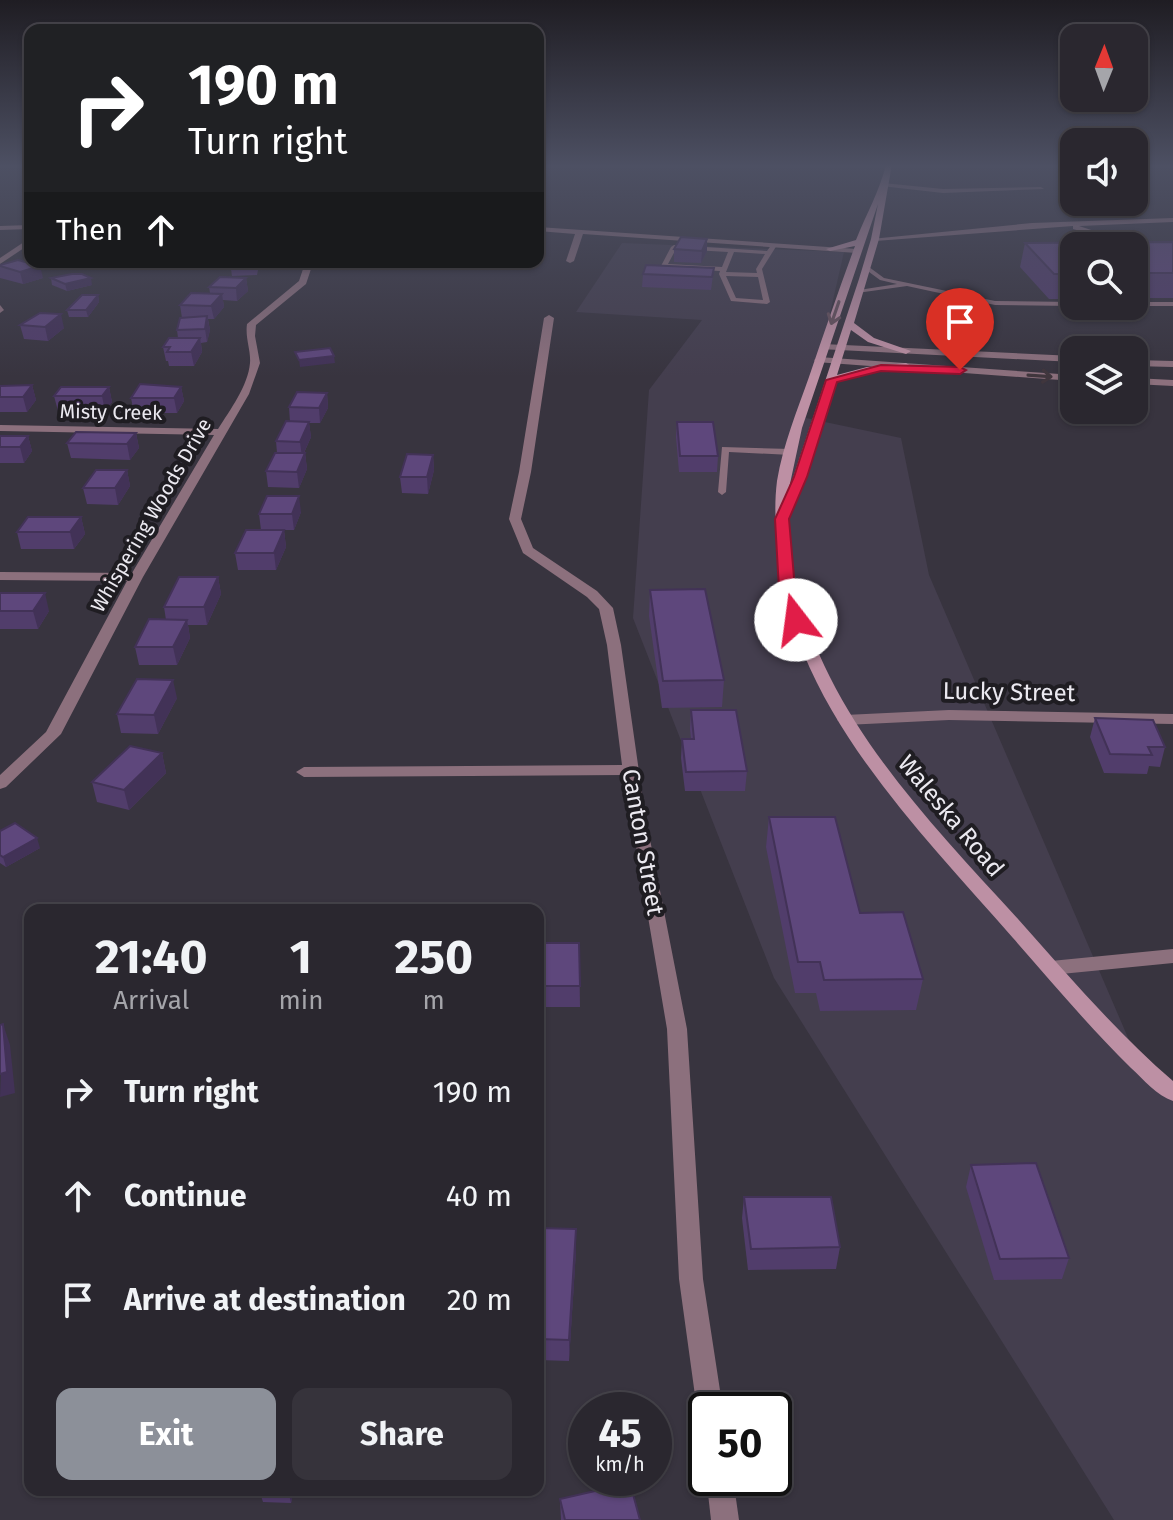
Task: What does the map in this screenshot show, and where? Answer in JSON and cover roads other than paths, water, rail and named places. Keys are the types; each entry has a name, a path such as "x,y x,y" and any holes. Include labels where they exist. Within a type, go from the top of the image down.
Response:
{"main road":[{"name":"Waleska Road","path":"863,235 823,347 784,476 782,519 787,589 809,656 845,720 928,831 1132,1059 1173,1093"},
{"name":"Waleska Road","path":"782,519 800,477 832,380 876,235"},
{"path":"830,249 858,247"},
{"path":"849,324 871,340 906,351"},
{"path":"832,380 867,370 906,366"}],"street":[{"path":"570,261 579,235"},
{"path":"599,235 765,261 830,249"},
{"path":"875,239 924,235"},
{"path":"0,262 24,244"},
{"name":"Whispering Woods Drive","path":"0,784 53,734 136,577 244,394 255,363 250,336 252,324 303,282 306,268"},
{"name":"Canton Street","path":"549,318 515,519 527,550 592,594 606,608 677,1029 691,1279 707,1392"},
{"path":"823,347 1060,358"},
{"path":"819,360 1060,377"},
{"path":"1148,363 1173,364"},
{"path":"1148,382 1173,383"},
{"name":"Misty Creek","path":"0,428 221,432"},
{"path":"0,576 136,577"},
{"name":"Lucky Street","path":"845,720 949,715 1173,719"},
{"path":"304,772 631,770"},
{"path":"1051,968 1173,956"},
{"path":"722,1496 725,1520"}],"lane":[{"path":"728,264 674,247 664,266 728,264 765,261"},
{"path":"765,261 751,263 765,261"},
{"path":"728,264 733,300 767,302 765,261"},
{"path":"668,276 728,264 765,261"},
{"path":"867,268 882,279 995,303 1060,304"},
{"path":"859,292 907,284"},
{"path":"1148,304 1173,304"},
{"path":"722,492 725,449 791,452"}]}
